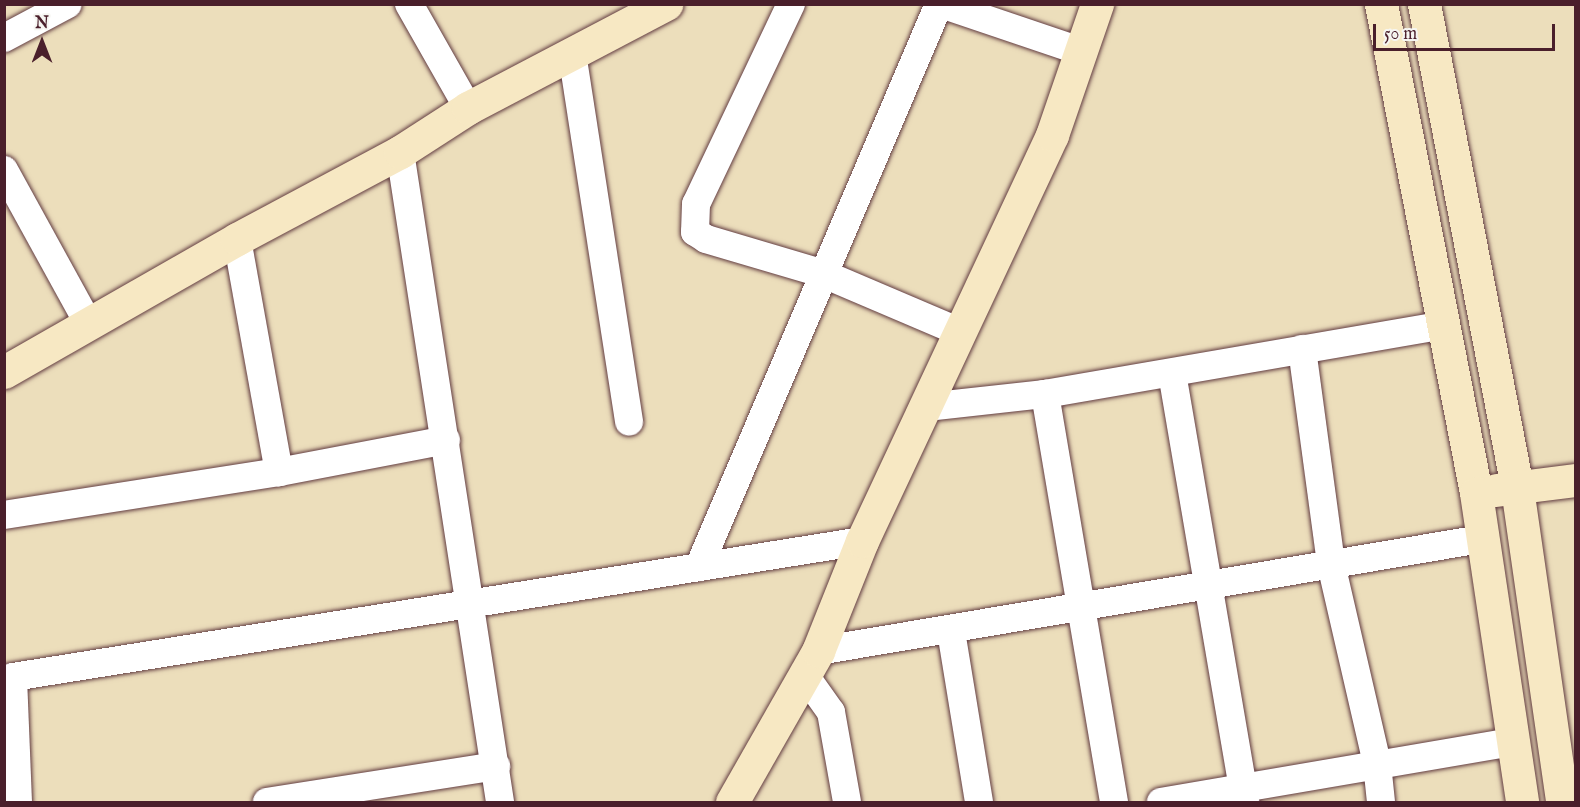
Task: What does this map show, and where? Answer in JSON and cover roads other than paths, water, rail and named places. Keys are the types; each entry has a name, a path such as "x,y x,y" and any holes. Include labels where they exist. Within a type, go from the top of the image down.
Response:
{"street":[{"path":"4,38 68,4"},
{"path":"409,4 468,108"},
{"path":"4,372 237,239 400,152 468,108 666,4"},
{"path":"791,4 696,204 693,220 695,232 706,239 824,274 962,333"},
{"path":"699,567 940,4 1083,52"},
{"path":"732,802 812,664 862,541 962,333 1052,135 1083,52 1097,4"},
{"path":"1424,4 1517,488 1562,802"},
{"path":"1387,5 1476,493 1522,802"},
{"path":"572,53 629,422"},
{"path":"400,152 472,603 500,802"},
{"path":"5,173 88,323"},
{"path":"237,239 279,472"},
{"path":"927,407 1045,394 1444,325"},
{"path":"1302,349 1331,564 1377,764 1381,802"},
{"path":"1173,373 1206,587 1244,795"},
{"path":"1045,394 1114,802"},
{"path":"4,515 279,472 446,440"},
{"path":"1476,493 1575,480"},
{"path":"812,664 951,631 1482,539"},
{"path":"18,802 9,677 862,541"},
{"path":"951,631 980,802"},
{"path":"812,664 831,712 847,802"},
{"path":"1161,802 1244,795 1377,764 1512,742"},
{"path":"267,802 496,766"}]}
